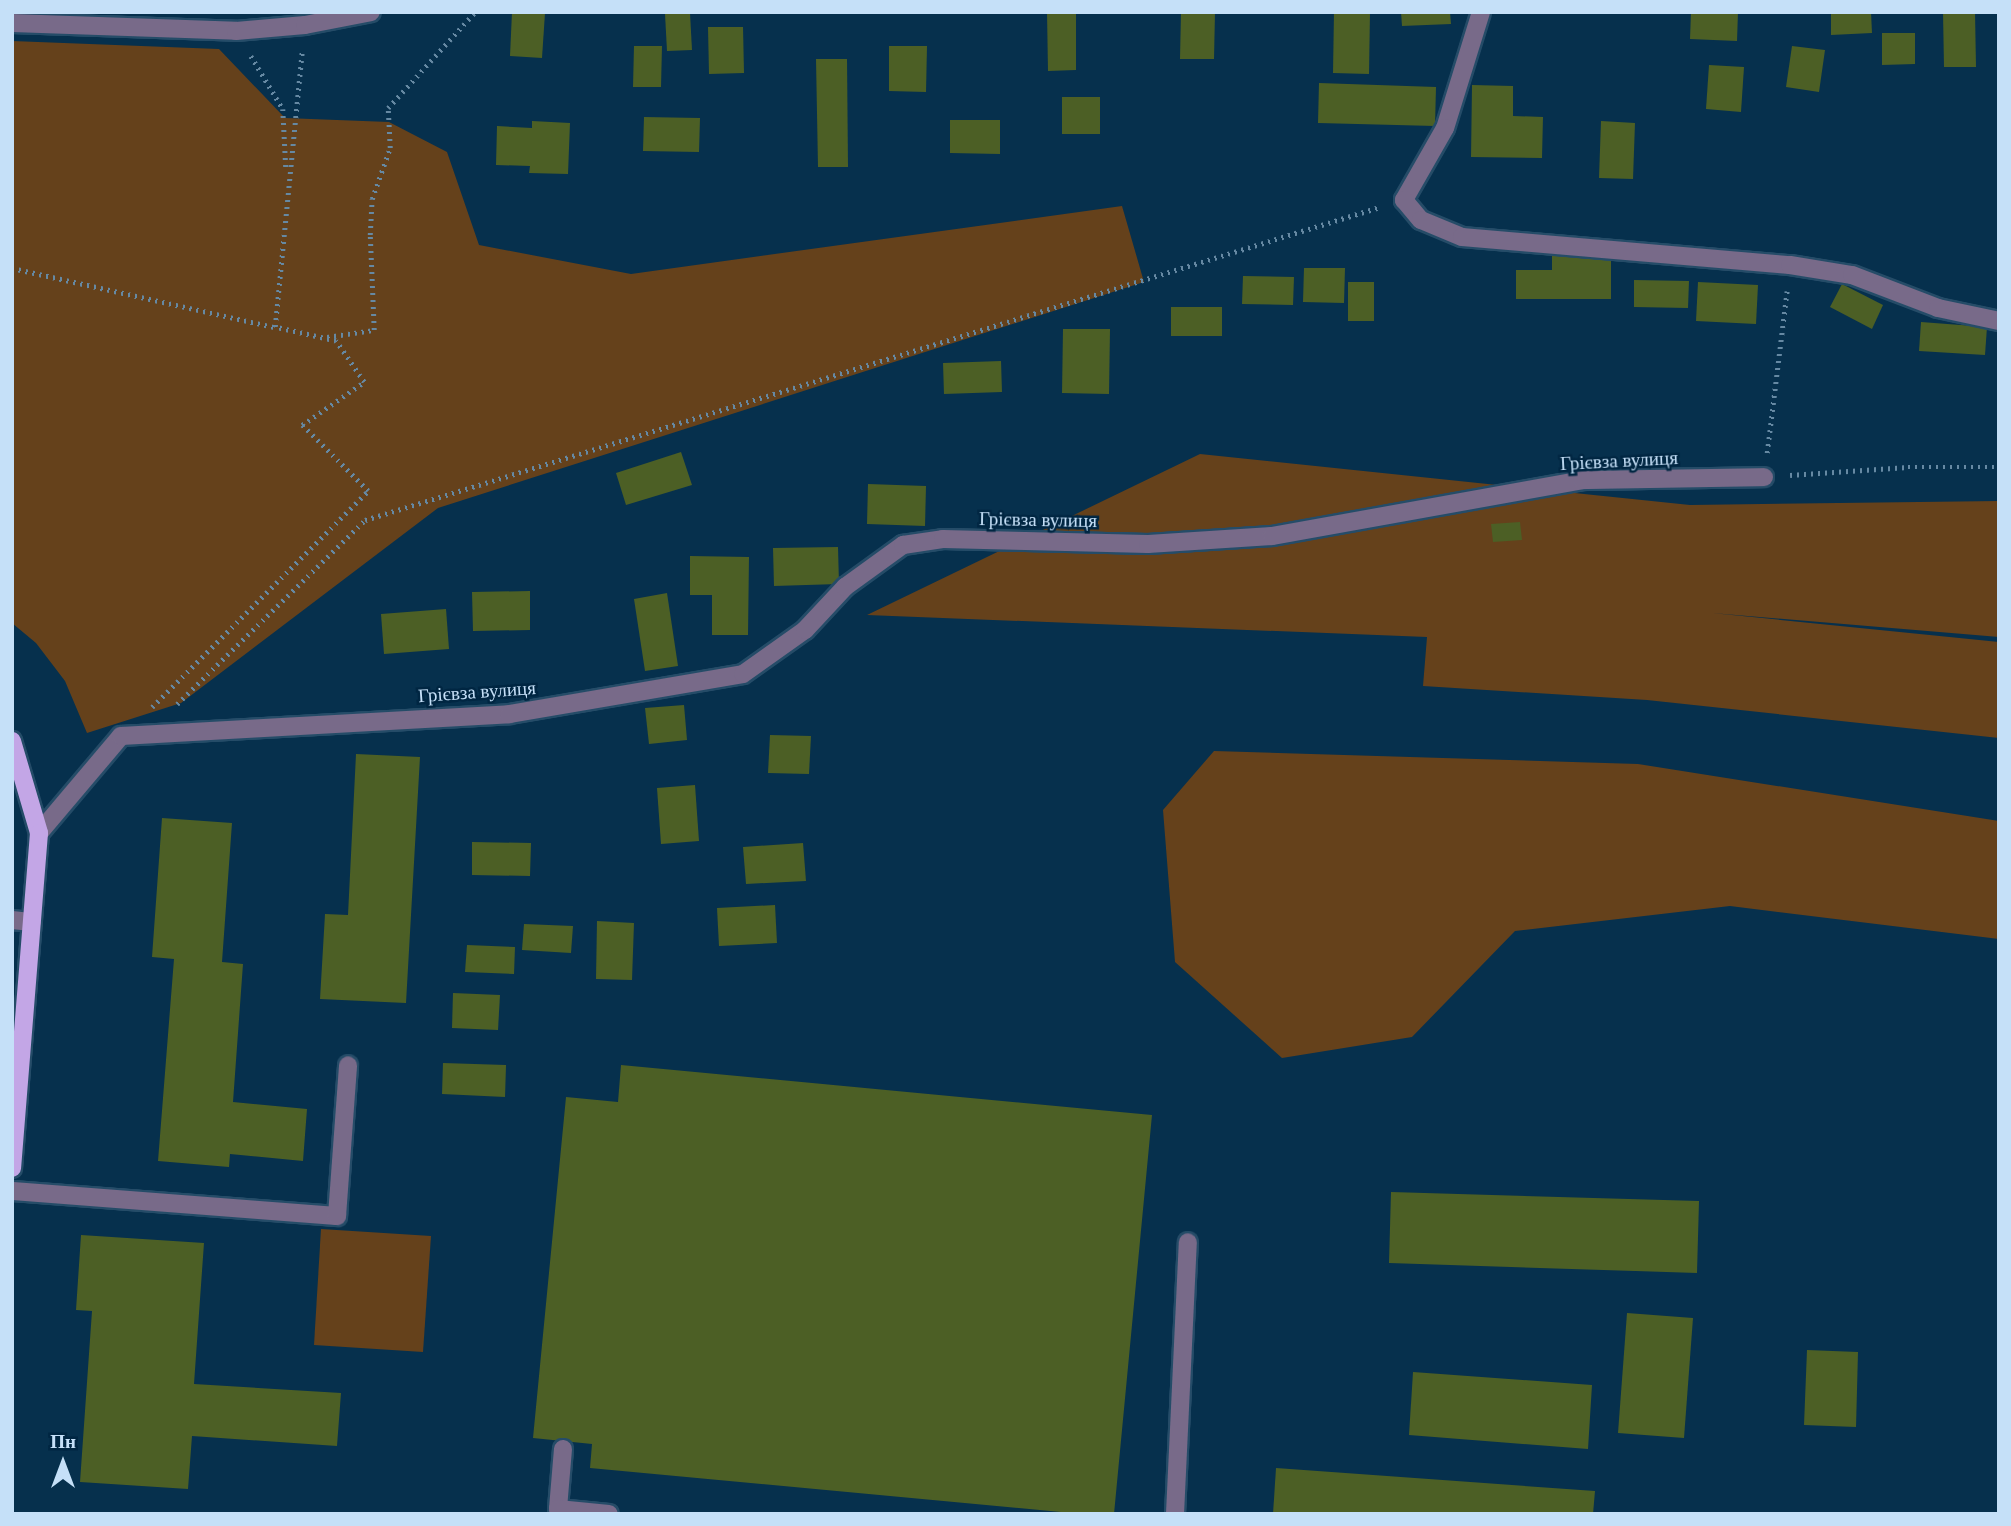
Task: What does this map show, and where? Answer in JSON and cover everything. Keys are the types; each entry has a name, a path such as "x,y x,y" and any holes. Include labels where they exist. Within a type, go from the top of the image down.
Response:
{"main road":[{"path":"12,741 39,833 12,1168"}],"street":[{"path":"12,23 209,21 236,31 305,25 371,12"},
{"path":"1481,12 1446,128 1404,200 1421,220 1462,237 1790,265 1853,275 1938,308 1999,320"},
{"name":"Грієвза вулиця","path":"39,833 121,736 509,714 743,674 805,630 845,587 903,545 943,539 1148,544 1272,536 1582,480 1764,477"},
{"path":"12,920 32,922"},
{"path":"12,1191 337,1216 348,1065"},
{"path":"1175,1514 1188,1242"},
{"path":"563,1449 558,1509 609,1514"}],"path":[{"path":"322,337 374,330 370,235 372,199 390,148 388,108 475,12"},
{"path":"275,327 287,183 305,25"},
{"path":"236,31 283,109 287,183"},
{"path":"167,709 179,702 365,520 1404,200"},
{"path":"1790,265 1764,477 1908,467 1999,467"},
{"path":"12,268 336,341 364,382 302,425 368,491 165,694"}],"shaded area":[{"path":"12,41 219,49 285,118 389,122 447,152 479,245 631,274 1122,206 1144,282 438,508 181,703 87,733 65,681 36,643 12,623"},
{"path":"1200,454 1690,505 1999,501 1999,637 1712,613 1999,642 1999,738 1647,700 1423,686 1427,637 867,615"},
{"path":"1214,751 1638,764 1999,821 1999,939 1730,906 1515,931 1412,1037 1282,1058 1175,962 1163,810"},
{"path":"321,1229 431,1236 423,1352 314,1345"}],"building":[{"path":"512,12 545,13 542,58 510,56"},
{"path":"1047,12 1076,12 1076,70 1048,71"},
{"path":"1181,12 1215,12 1214,59 1180,59"},
{"path":"1334,12 1370,12 1369,74 1333,73"},
{"path":"1401,12 1450,12 1451,24 1402,26"},
{"path":"1691,12 1738,12 1737,41 1690,39"},
{"path":"1831,12 1871,12 1872,33 1831,35"},
{"path":"1943,12 1975,12 1976,67 1944,67"},
{"path":"690,13 692,50 667,51 665,14"},
{"path":"708,27 743,27 744,73 709,74"},
{"path":"1882,33 1915,33 1915,64 1882,65"},
{"path":"634,46 662,46 661,87 633,87"},
{"path":"889,46 927,46 926,92 889,91"},
{"path":"1792,46 1825,50 1819,92 1786,87"},
{"path":"816,59 847,59 848,167 818,167"},
{"path":"1709,65 1744,67 1741,112 1706,109"},
{"path":"1319,83 1436,87 1435,126 1318,123"},
{"path":"1472,85 1513,86 1513,116 1543,117 1542,158 1471,157"},
{"path":"1062,97 1100,97 1100,134 1062,134"},
{"path":"644,117 700,118 699,152 643,151"},
{"path":"950,120 1000,120 1000,154 950,153"},
{"path":"532,121 570,123 568,174 529,173 530,166 496,165 497,126 532,128"},
{"path":"1601,121 1635,123 1633,179 1599,178"},
{"path":"1552,256 1611,256 1611,299 1516,299 1516,270 1552,270"},
{"path":"1304,268 1345,268 1344,303 1303,302"},
{"path":"1243,276 1294,277 1293,305 1242,304"},
{"path":"1634,280 1689,281 1688,308 1634,307"},
{"path":"1348,282 1374,282 1374,321 1348,321"},
{"path":"1698,282 1758,285 1756,324 1696,321"},
{"path":"1842,284 1883,305 1872,329 1830,307"},
{"path":"1171,307 1222,307 1222,336 1171,336"},
{"path":"1921,322 1987,327 1985,355 1919,351"},
{"path":"1063,329 1110,329 1109,394 1062,393"},
{"path":"1001,361 1002,392 944,394 943,363"},
{"path":"681,452 692,485 626,505 616,473"},
{"path":"868,484 926,486 925,526 867,524"},
{"path":"1520,522 1522,540 1493,542 1491,524"},
{"path":"838,547 839,584 774,586 773,548"},
{"path":"690,556 749,557 748,635 712,635 712,595 690,595"},
{"path":"530,591 530,630 473,631 472,592"},
{"path":"667,593 678,666 645,671 634,599"},
{"path":"446,609 449,649 384,654 381,614"},
{"path":"684,705 687,740 649,744 645,708"},
{"path":"770,735 811,736 809,774 768,773"},
{"path":"356,754 420,757 406,1003 320,999 325,914 348,915"},
{"path":"695,785 699,841 661,844 657,788"},
{"path":"162,818 232,823 222,962 243,964 233,1102 307,1109 303,1161 230,1154 229,1167 158,1161 174,959 152,957"},
{"path":"472,842 531,843 530,876 472,875"},
{"path":"803,843 806,881 746,884 743,847"},
{"path":"775,905 777,943 719,946 717,908"},
{"path":"597,921 634,923 632,980 596,979"},
{"path":"524,924 573,926 571,953 522,950"},
{"path":"467,945 515,947 514,974 465,972"},
{"path":"453,993 500,995 498,1030 452,1028"},
{"path":"443,1063 506,1065 505,1097 442,1094"},
{"path":"621,1065 1152,1115 1114,1514 1082,1514 590,1468 592,1444 533,1438 566,1097 618,1102"},
{"path":"1391,1192 1699,1201 1697,1273 1389,1263"},
{"path":"81,1235 204,1243 194,1384 341,1393 337,1446 192,1436 188,1489 80,1482 92,1311 76,1310"},
{"path":"1627,1313 1693,1318 1684,1438 1618,1433"},
{"path":"1807,1350 1858,1352 1856,1427 1804,1425"},
{"path":"1413,1372 1592,1385 1588,1449 1409,1435"},
{"path":"1276,1468 1595,1491 1593,1514 1273,1514"}]}
